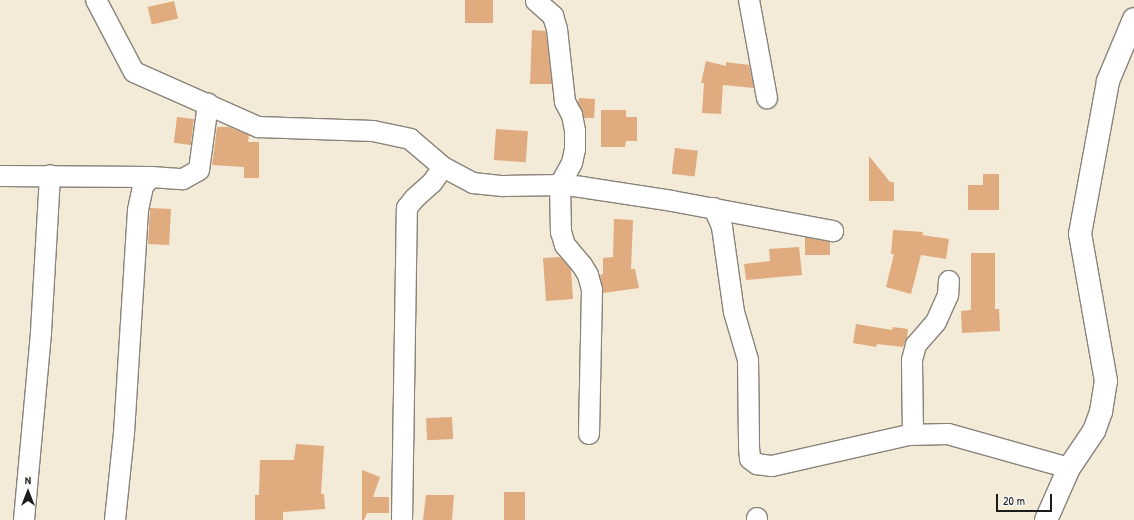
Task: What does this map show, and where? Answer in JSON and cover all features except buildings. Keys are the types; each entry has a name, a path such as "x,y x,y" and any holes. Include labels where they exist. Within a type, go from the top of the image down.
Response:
{"street":[{"path":"96,0 134,72 258,126 373,131 410,139 443,167 474,183 503,186 560,185 714,208 833,231"},
{"path":"748,0 767,98"},
{"path":"536,1 553,16 557,29 565,102 572,115 576,131 575,149 572,163 560,185 561,232 564,245 582,265 588,275 592,290 589,434"},
{"path":"1046,520 1069,468 1094,431 1101,412 1106,381 1080,234 1108,81 1134,19"},
{"path":"0,176 50,175 183,179 199,170 208,104"},
{"path":"402,520 407,208 414,199 432,183 443,167"},
{"path":"24,520 41,332 50,175"},
{"path":"114,520 124,433 138,210 143,186 151,177"},
{"path":"714,208 722,227 734,312 748,360 750,459 757,464 772,466 913,434 948,434 1069,468"},
{"path":"913,434 912,360 916,346 936,322 948,295 949,281"}]}
